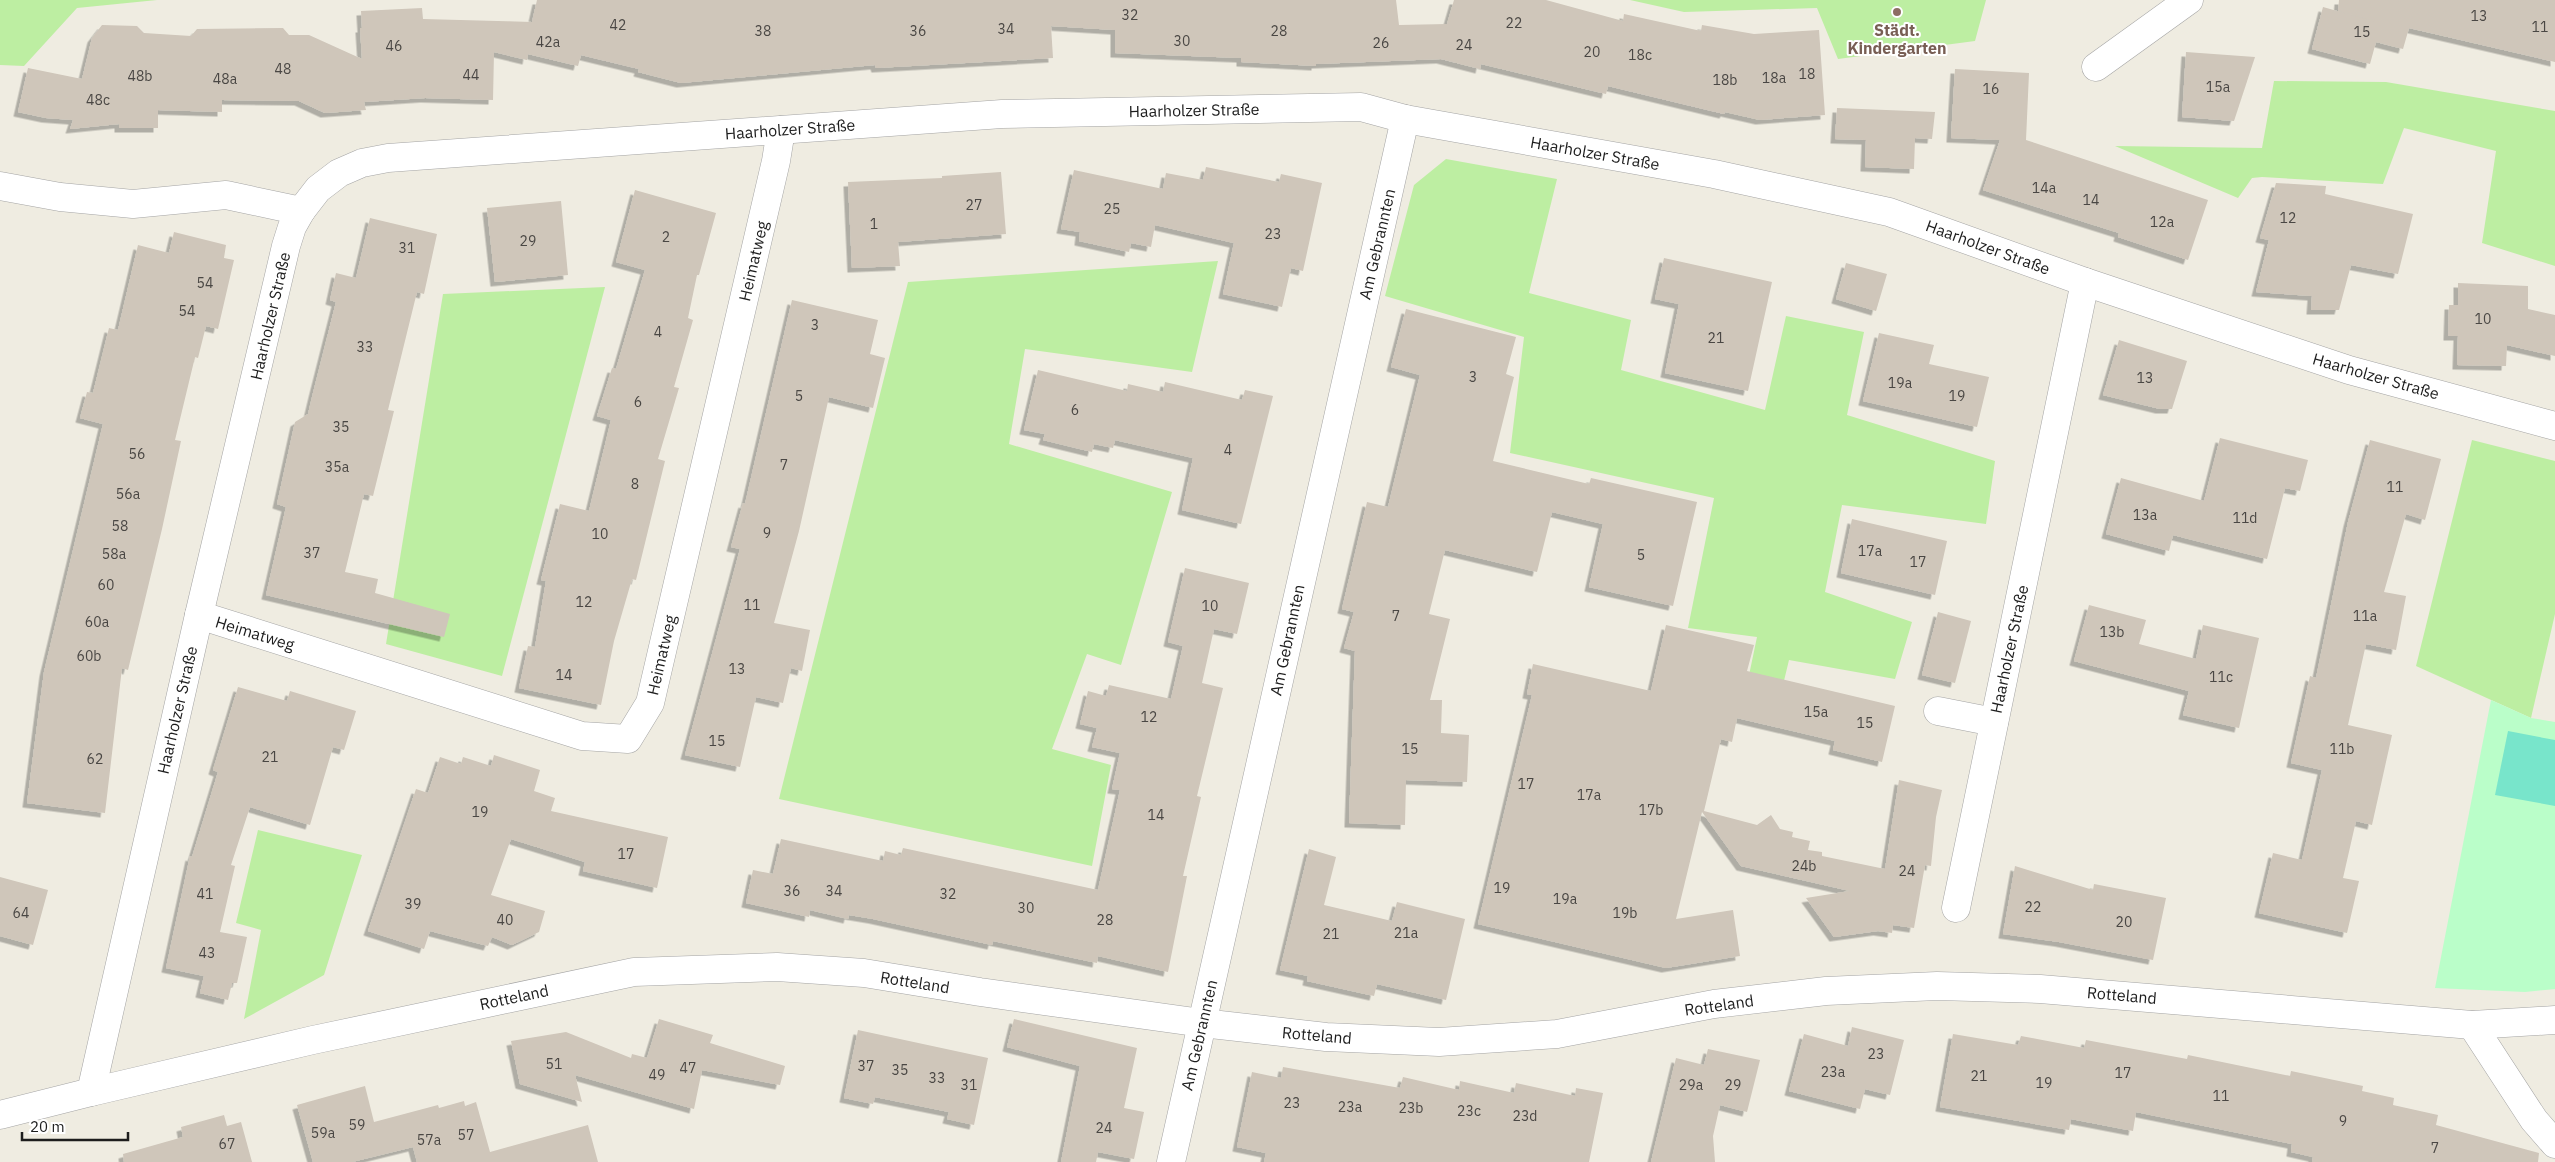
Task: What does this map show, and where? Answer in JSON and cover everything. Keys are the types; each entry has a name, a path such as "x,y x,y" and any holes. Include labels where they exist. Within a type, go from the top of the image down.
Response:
{"street":[{"path":"2096,67 2189,0"},
{"name":"Haarholzer Straße","path":"91,1092 199,615 286,246 292,227 301,211 318,189 339,174 362,163 388,158 1002,114 1361,107 1405,118 1714,174 1889,212 2085,282 2349,370 2555,426"},
{"name":"Am Gebrannten","path":"1173,1162 1202,1023 1405,118"},
{"name":"Heimatweg","path":"199,615 582,736 628,739 650,703 774,170 781,130"},
{"path":"0,186 60,197 133,204 226,195 301,211"},
{"name":"Haarholzer Straße","path":"1956,908 2085,282"},
{"name":"Haarholzer Straße","path":"1938,711 1994,722"},
{"name":"Rotteland","path":"91,1092 313,1040 634,972 776,967 864,973 980,992 1202,1023 1326,1037 1439,1042 1557,1034 1714,1004 1798,995 1937,986 2040,988 2472,1025 2555,1020"},
{"path":"2472,1025 2534,1120 2555,1144"},
{"path":"0,1115 91,1092"}],"green space":[{"path":"0,0 157,0 77,8 24,66 0,65"},
{"path":"1630,0 1986,0 1975,41 1838,59 1817,8 1684,12"},
{"path":"2274,81 2386,82 2555,111 2555,266 2482,243 2496,151 2404,128 2383,184 2262,177 2252,178 2238,198 2115,146 2262,148"},
{"path":"1446,159 1557,179 1529,293 1631,320 1621,370 1765,410 1786,316 1864,332 1847,415 1995,461 1986,524 1842,505 1825,592 1912,622 1895,679 1789,660 1782,689 1748,680 1757,637 1688,628 1714,498 1510,453 1524,337 1385,296 1414,185"},
{"path":"1218,261 1192,372 1025,349 1009,444 1172,492 1121,665 1087,654 1052,749 1111,765 1092,866 779,799 908,282"},
{"path":"605,287 502,676 386,644 443,294"},
{"path":"2472,440 2555,461 2555,614 2531,718 2416,666"},
{"path":"2491,700 2531,718 2555,722 2555,989 2525,992 2435,988"},
{"path":"2508,731 2555,740 2555,806 2495,795"},
{"path":"258,830 362,855 324,975 244,1019 261,930 236,923"}],"building":[{"path":"537,0 1396,0 1399,25 1447,24 1454,0 1546,0 1623,21 1624,14 1701,31 1702,25 1754,34 1819,30 1825,115 1760,120 1725,112 1724,114 1608,86 1606,94 1481,64 1480,69 1441,59 1316,64 1316,66 1241,62 1241,58 1115,53 1115,30 1051,26 1053,58 876,68 875,65 681,83 638,72 639,69 581,55 578,66 528,54 527,60 494,52 493,100 425,98 364,102 366,110 325,113 299,101 222,100 222,112 158,110 158,128 119,128 119,124 70,129 73,120 46,118 18,112 28,68 82,79 92,38 102,25 137,26 144,33 191,36 197,29 283,28 289,35 309,35 362,59 361,11 422,8 423,19 532,22"},
{"path":"2339,0 2555,0 2555,62 2409,28 2403,49 2376,42 2370,64 2312,49 2323,7 2380,23 2338,11"},
{"path":"2186,52 2255,57 2234,121 2182,117"},
{"path":"1955,69 2029,73 2026,140 2208,200 2188,260 2118,237 2119,233 1983,190 2000,140 1951,138"},
{"path":"1837,108 1935,112 1932,139 1915,138 1914,169 1865,167 1866,140 1835,139"},
{"path":"1206,167 1279,182 1281,174 1322,183 1303,271 1291,268 1282,307 1223,294 1234,243 1155,225 1151,247 1131,243 1129,252 1079,241 1080,232 1061,229 1074,170 1163,189 1166,173 1203,180"},
{"path":"1001,172 1006,234 898,242 900,266 852,268 848,182 942,178 942,176"},
{"path":"2276,183 2326,186 2325,194 2413,214 2398,274 2351,265 2339,310 2311,310 2312,296 2256,292 2269,240 2260,238"},
{"path":"635,190 716,213 699,275 697,275 688,318 693,320 674,387 679,388 658,459 665,461 636,580 632,579 614,641 601,705 519,688 528,646 535,647 546,581 541,580 560,504 589,511 611,420 597,416 612,368 616,369 645,270 616,262"},
{"path":"561,201 568,275 495,282 487,208"},
{"path":"370,218 437,234 424,294 417,292 388,410 394,411 373,496 364,494 345,572 378,579 375,593 450,614 444,637 266,595 286,507 277,504 295,422 308,414 336,302 330,300 336,273 356,278"},
{"path":"174,232 226,245 224,258 234,260 218,329 206,326 198,358 195,357 175,440 181,441 162,529 128,670 122,668 105,813 27,803 44,672 103,424 80,418 87,392 93,393 109,328 118,330 138,245 169,253"},
{"path":"1664,258 1772,282 1748,391 1665,373 1679,304 1655,299"},
{"path":"1846,263 1887,274 1876,311 1836,299"},
{"path":"2458,283 2528,286 2528,309 2555,315 2555,356 2507,345 2506,366 2457,365 2458,336 2448,336 2449,305 2458,305"},
{"path":"792,300 878,320 870,354 885,358 873,408 829,397 799,531 774,623 810,630 802,671 791,668 783,703 756,697 740,767 685,755 740,549 731,547 743,503 745,504"},
{"path":"1406,309 1516,337 1506,374 1514,377 1493,461 1589,484 1591,478 1697,502 1673,606 1589,587 1603,524 1552,512 1537,572 1445,550 1429,614 1450,619 1430,700 1442,700 1441,733 1469,735 1467,782 1406,780 1405,825 1349,823 1355,651 1344,648 1354,612 1342,609 1367,502 1388,507 1420,375 1391,367"},
{"path":"1879,333 1934,345 1929,364 1989,377 1977,427 1863,401"},
{"path":"2119,340 2187,361 2172,409 2160,409 2103,395"},
{"path":"1038,370 1127,391 1128,384 1163,392 1165,382 1242,400 1245,390 1273,396 1241,524 1182,510 1193,458 1115,440 1113,448 1094,444 1092,452 1043,440 1045,434 1024,430"},
{"path":"2220,438 2308,460 2300,491 2285,488 2267,559 2173,535 2169,551 2106,534 2121,478 2204,501"},
{"path":"2370,440 2441,459 2425,520 2406,514 2384,592 2406,596 2396,650 2366,644 2348,725 2392,735 2372,825 2356,821 2343,878 2359,881 2347,933 2259,913 2273,853 2302,860 2322,770 2291,763 2310,676 2316,678 2348,522"},
{"path":"1852,519 1947,541 1935,595 1841,573"},
{"path":"1185,568 1249,583 1237,634 1214,629 1202,683 1223,688 1197,796 1201,797 1183,876 1187,876 1168,972 1098,956 1097,963 993,941 992,945 849,915 848,919 810,910 809,917 746,903 753,870 773,874 781,839 883,861 885,851 901,855 903,848 1098,890 1120,790 1112,789 1120,753 1092,747 1097,728 1080,724 1088,691 1106,696 1109,685 1171,699 1183,646 1168,642"},
{"path":"2089,605 2146,620 2139,644 2196,659 2203,625 2259,638 2239,728 2183,715 2189,691 2074,661"},
{"path":"1938,612 1971,621 1955,683 1922,675"},
{"path":"1666,625 1754,645 1747,671 1895,706 1882,762 1833,750 1835,741 1737,718 1732,742 1721,739 1704,811 1757,825 1771,815 1780,829 1793,832 1792,837 1810,841 1808,850 1822,852 1822,856 1885,869 1899,780 1942,790 1936,817 1931,866 1925,865 1914,928 1893,925 1892,933 1878,931 1834,937 1806,898 1850,891 1741,866 1702,812 1676,919 1733,910 1740,956 1666,968 1478,924 1532,695 1527,694 1533,664 1651,691"},
{"path":"238,687 287,701 290,691 356,711 344,750 333,747 310,825 250,807 231,865 235,866 220,932 247,937 237,983 232,983 228,1000 200,993 204,976 166,968 190,856 192,857 218,772 213,770"},
{"path":"494,755 540,770 534,791 555,798 551,811 668,837 657,888 583,871 585,862 511,839 491,895 545,911 539,932 512,945 492,937 488,946 430,931 424,949 368,931 416,789 428,793 440,757 461,764 463,757 491,766"},
{"path":"1309,849 1336,857 1324,905 1392,921 1397,902 1465,919 1446,1000 1377,984 1374,996 1307,981 1308,976 1280,970"},
{"path":"2015,866 2093,890 2094,884 2166,898 2153,960 2059,942 2003,934"},
{"path":"0,877 48,890 33,945 0,936"},
{"path":"659,1019 713,1035 710,1043 785,1066 780,1085 702,1070 694,1109 575,1075 582,1102 520,1084 511,1041 566,1032 631,1058 632,1054 647,1058"},
{"path":"1014,1019 1137,1048 1124,1108 1144,1112 1134,1159 1098,1152 1096,1162 1061,1162 1080,1066 1007,1047"},
{"path":"1852,1027 1904,1040 1890,1095 1865,1089 1860,1109 1789,1091 1804,1034 1848,1046"},
{"path":"858,1030 988,1058 974,1125 947,1119 949,1112 875,1097 873,1104 844,1098"},
{"path":"1953,1034 2018,1045 2021,1036 2084,1048 2086,1040 2187,1059 2188,1055 2290,1076 2291,1071 2363,1086 2362,1091 2394,1098 2393,1105 2438,1115 2436,1125 2539,1153 2538,1162 2312,1162 2313,1157 2291,1152 2292,1144 2136,1112 2133,1131 2071,1119 2069,1130 1940,1107"},
{"path":"1708,1049 1760,1060 1747,1112 1720,1105 1713,1136 1715,1162 1651,1162 1676,1058 1704,1065"},
{"path":"1283,1067 1400,1088 1403,1077 1459,1090 1460,1081 1514,1093 1516,1083 1575,1096 1576,1088 1603,1093 1589,1162 1264,1162 1266,1153 1237,1147 1252,1072 1281,1078"},
{"path":"365,1086 374,1122 438,1105 439,1108 464,1101 465,1106 476,1102 490,1152 588,1125 598,1162 417,1162 413,1147 352,1162 313,1162 297,1105"},
{"path":"224,1115 227,1126 241,1122 252,1162 124,1162 123,1154 183,1137 181,1127"}],"place":[{"name":"Städt. Kindergarten","path":"1897,12"}]}
